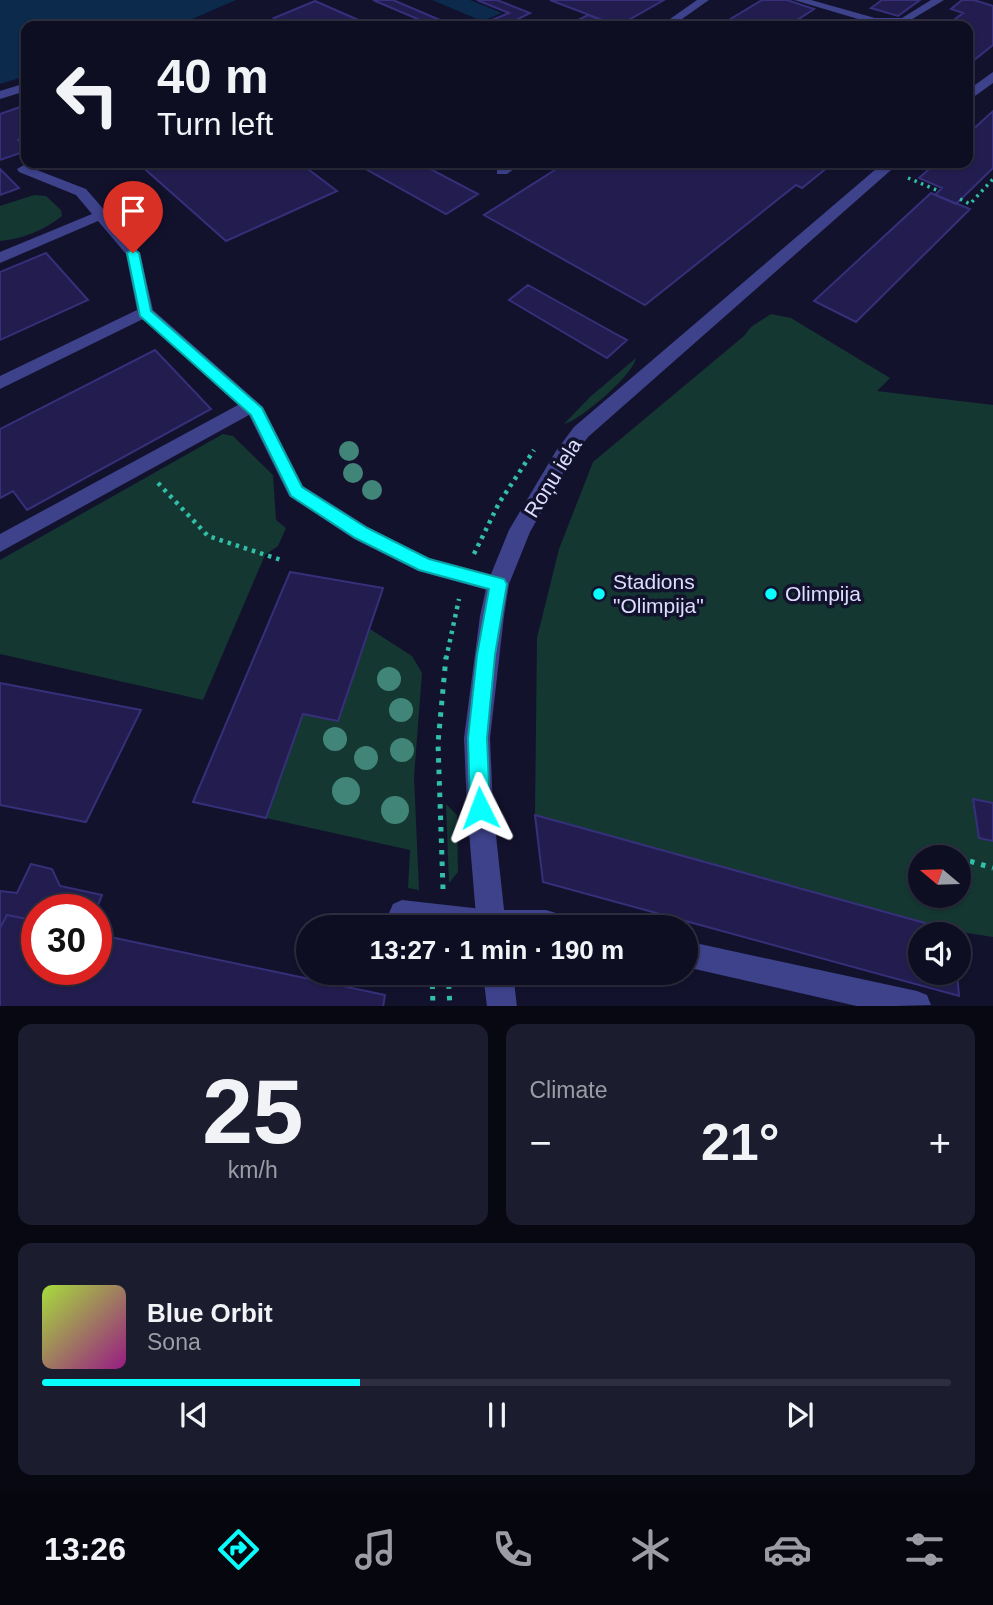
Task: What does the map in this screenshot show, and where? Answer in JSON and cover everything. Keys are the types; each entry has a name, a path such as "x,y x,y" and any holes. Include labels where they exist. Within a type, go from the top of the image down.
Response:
{"street":[{"path":"973,93 993,75"},
{"name":"Roņu iela","path":"491,915 480,808 477,738 486,655 498,584 520,530 563,456 581,432 900,170"},
{"path":"499,985 502,1006"}],"lane":[{"path":"672,21 704,0"},
{"path":"799,0 875,21 904,21 939,0"},
{"path":"0,96 21,89"},
{"path":"502,171 507,168"},
{"path":"23,169 81,192 101,215 133,253 145,313 257,412 296,491 361,533 415,560 498,584"},
{"path":"0,258 101,215"},
{"path":"0,383 145,313"},
{"path":"0,544 251,406"},
{"path":"402,913 424,915"},
{"path":"698,957 917,1006"}],"path":[{"path":"900,170 939,191"},
{"path":"960,200 970,204 993,179"},
{"path":"445,915 437,811 437,720 445,660 475,550 499,503 541,441"},
{"path":"142,466 208,536 281,560"},
{"path":"971,862 993,868"},
{"path":"432,985 433,1006"},
{"path":"449,985 450,1006"}],"green space":[{"path":"34,195 46,196 61,210 62,216 33,233 0,241 0,206"},
{"name":"Olimpija","path":"771,314 791,318 890,378 877,391 993,405 993,937 971,934 971,922 921,922 535,815 537,638 559,549 593,462 744,336 751,327"},
{"path":"636,358 626,375 605,396 582,415 564,424 590,397"},
{"path":"223,434 233,436 273,475 276,520 286,528 278,546 265,555 203,700 0,654 0,560"},
{"path":"370,629 412,656 422,673 414,777 419,890 408,888 410,850 266,818 303,714 338,721"},
{"path":"446,804 457,815 458,872 449,883"}],"water":[{"path":"0,0 236,0 188,21 21,21 21,78 0,84"},
{"path":"432,0 470,0 502,13 482,21"}],"building":[{"path":"373,0 393,0 442,21 422,21"},
{"path":"477,0 497,0 530,13 514,21 492,20 509,13"},
{"path":"550,0 664,0 627,21 605,21"},
{"path":"762,0 787,0 814,9 796,21 727,21"},
{"path":"882,0 920,0 898,16 871,8"},
{"path":"962,0 974,0 993,6 993,45 973,61 973,21 953,21 963,13 951,9"},
{"path":"315,1 361,21 281,21 274,18"},
{"path":"588,15 604,21 576,21"},
{"path":"21,107 21,139 18,140 21,153 0,160 0,114"},
{"path":"993,111 993,168 956,204 935,195 942,188 919,178 930,168 973,168 973,129"},
{"path":"144,168 307,168 337,191 226,241"},
{"path":"364,168 429,168 478,194 446,214"},
{"path":"558,168 827,168 802,188 796,185 645,305 484,215"},
{"path":"0,169 19,188 0,195"},
{"path":"931,193 970,209 856,322 814,301"},
{"path":"46,253 88,300 0,340 0,272"},
{"path":"528,285 627,340 607,358 509,300"},
{"path":"155,350 211,409 27,510 13,491 0,498 0,429"},
{"path":"290,572 383,588 338,721 303,714 266,818 193,802"},
{"path":"0,683 141,710 86,822 0,805"},
{"path":"973,799 993,803 993,841 979,838"},
{"path":"535,815 921,922 908,922 908,982 698,924 698,915 663,915 543,882"},
{"path":"31,864 52,869 60,886 97,894 21,894 21,918 7,915 0,928 0,891 17,893"},
{"path":"7,915 21,918 21,985 112,985 112,937 296,976 296,985 338,985 385,995 383,1006 0,1006 0,928"},
{"path":"919,985 958,985 959,996"}],"place":[{"name":"Stadions \"Olimpija\"","path":"599,594"},
{"name":"Olimpija","path":"771,594"}],"route":[{"path":"133,253 145,313 257,412 296,491 361,533 425,565 498,584 486,655 477,738 480,808"}]}
